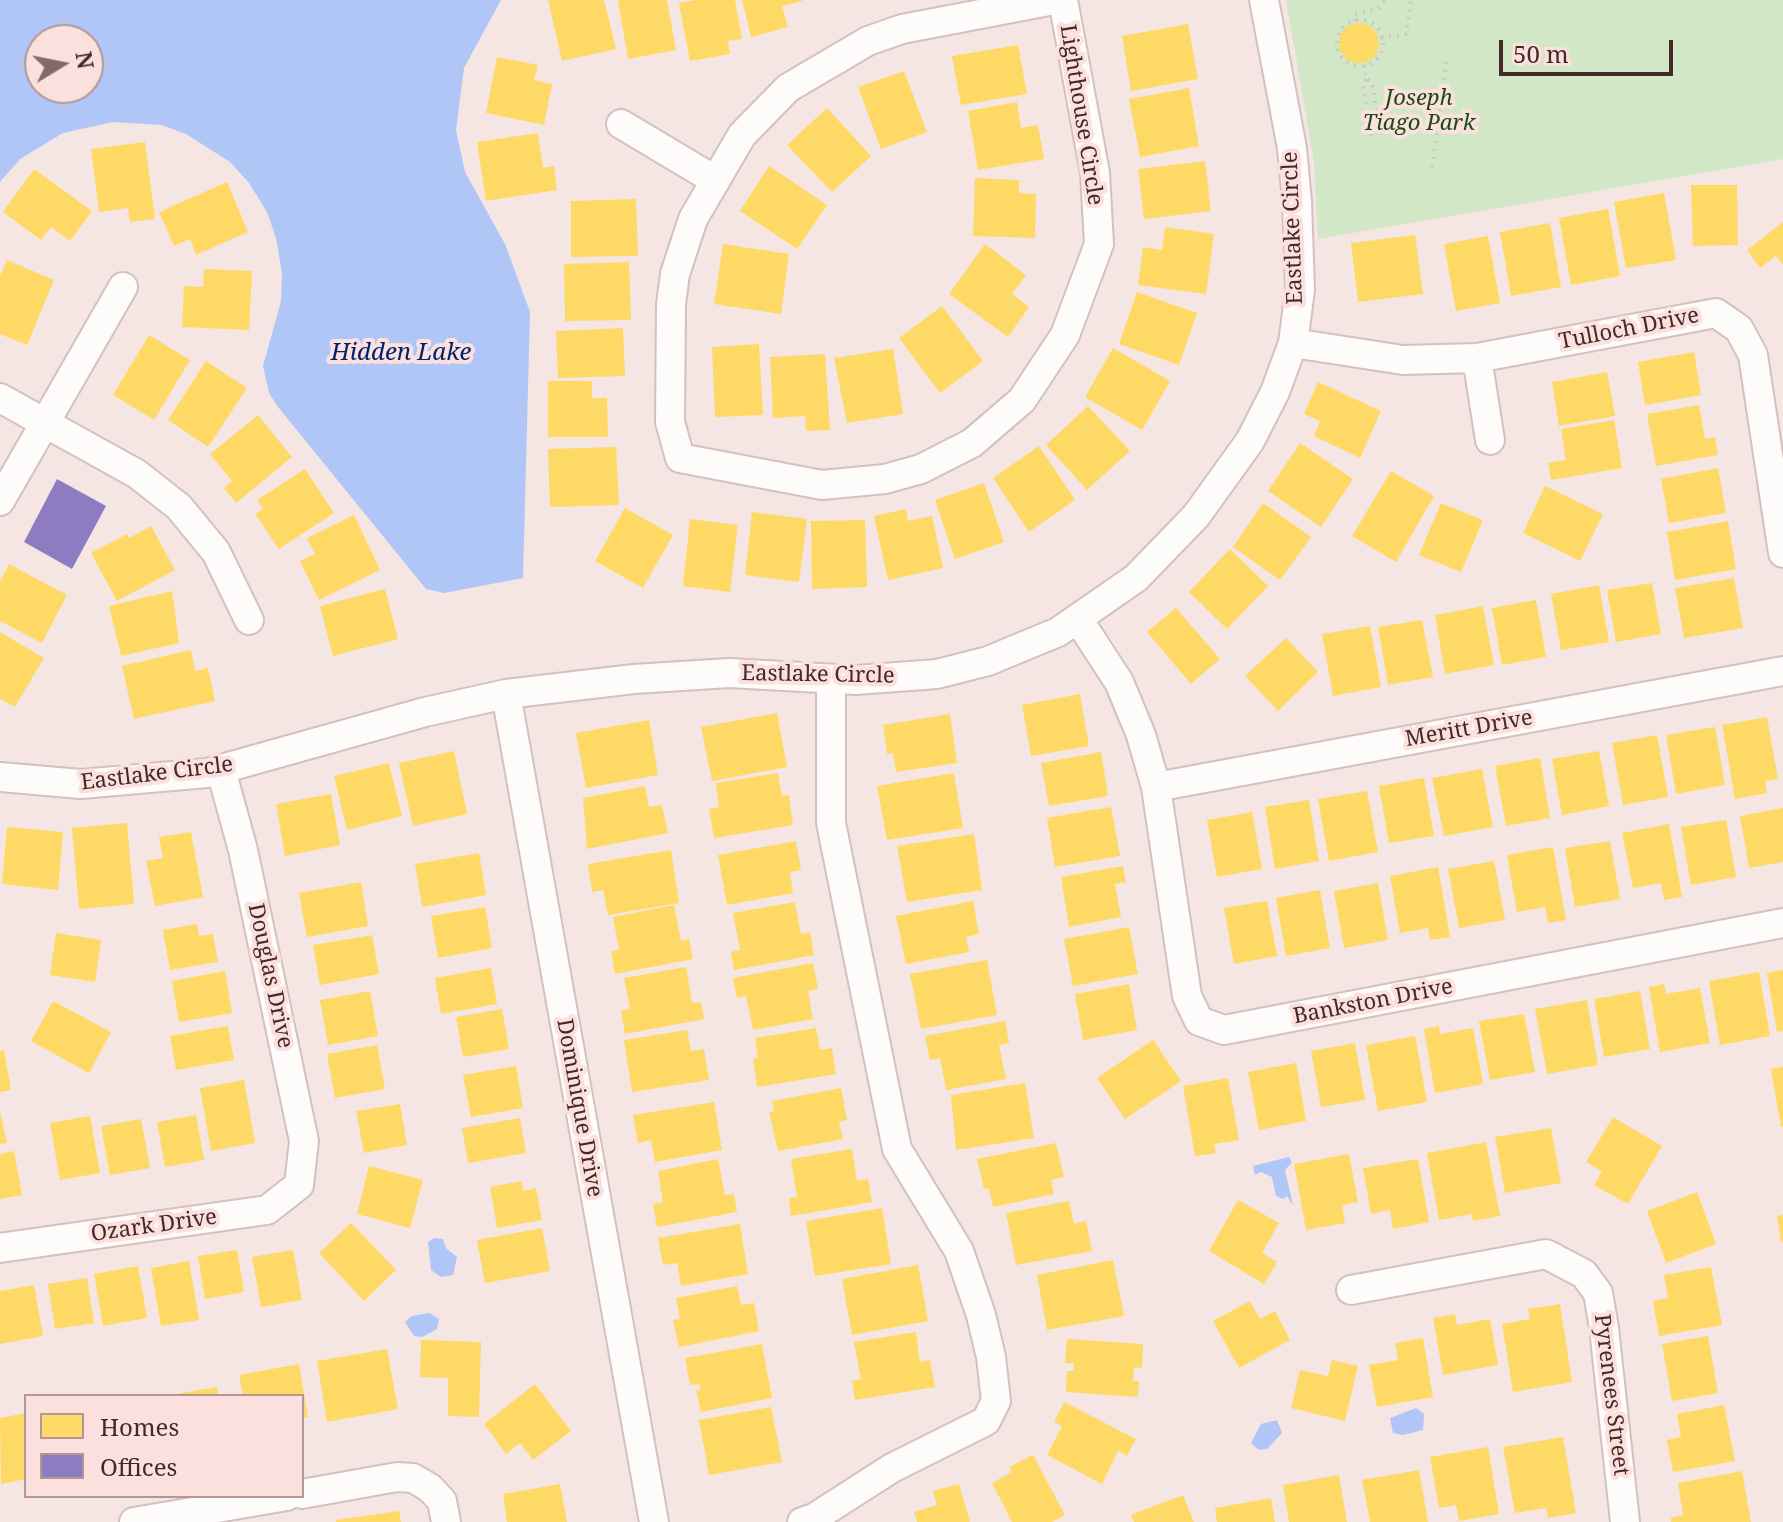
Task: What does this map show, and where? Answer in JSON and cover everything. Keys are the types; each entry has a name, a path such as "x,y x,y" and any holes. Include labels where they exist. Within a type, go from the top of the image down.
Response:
{"street":[{"name":"Lighthouse Circle","path":"1054,0 902,29 841,54 788,88 742,135 713,179 693,219 675,274 671,304 670,422 680,458 822,485 885,479 921,469 972,443 999,422 1041,376 1065,335 1099,244 1095,173 1063,0"},
{"name":"Eastlake Circle","path":"0,777 81,784 221,770 425,712 506,694 634,679 729,673 831,679 937,674 975,665 1058,632 1136,578 1196,516 1250,441 1275,392 1293,343 1300,290 1297,201 1292,148 1264,0"},
{"path":"621,124 713,179"},
{"path":"0,501 123,287"},
{"name":"Tulloch Drive","path":"1293,343 1403,360 1477,358 1716,313 1739,329 1753,355 1783,553"},
{"path":"1477,358 1490,440"},
{"path":"0,398 137,474 179,507 216,552 249,620"},
{"name":"Bankston Drive","path":"1078,619 1119,682 1141,735 1156,787 1187,996 1199,1021 1224,1030 1783,923"},
{"name":"Meritt Drive","path":"1156,787 1783,671"},
{"path":"802,1522 814,1518 892,1468 986,1421 996,1401 985,1329 959,1251 897,1149 831,823 831,679"},
{"name":"Dominique Drive","path":"506,694 654,1522"},
{"name":"Douglas Drive","path":"221,770 243,850 304,1141 299,1185"},
{"name":"Ozark Drive","path":"0,1248 267,1210 299,1185"},
{"name":"Pyrenees Street","path":"1351,1290 1546,1254 1584,1274 1598,1293 1604,1328 1625,1522"},
{"path":"304,1494 397,1477 413,1478 430,1488 442,1501 446,1522"},
{"path":"134,1522 275,1498"}],"path":[{"path":"1355,21 1354,14 1378,9 1385,0"},
{"path":"1381,38 1406,34 1411,0"},
{"path":"1364,19 1380,30 1383,48 1372,63 1354,67 1340,56 1337,37 1347,22 1355,21 1364,19"},
{"path":"1432,167 1447,58"},
{"path":"1364,65 1366,79 1363,85 1372,139"},
{"path":"1366,79 1372,82 1381,136"}],"green space":[{"name":"Joseph Tiago Park","path":"1286,0 1783,0 1783,159 1318,239 1314,162"}],"water":[{"name":"Hidden Lake","path":"0,0 501,0 464,68 456,130 465,172 505,244 530,312 523,578 444,593 426,589 278,407 269,393 263,366 281,301 282,273 276,238 267,212 249,183 230,162 186,134 161,125 113,122 63,133 20,159 0,182"},
{"path":"1289,1157 1292,1162 1285,1170 1293,1205 1287,1196 1283,1199 1276,1196 1272,1177 1261,1172 1255,1175 1253,1166"},
{"path":"434,1238 443,1239 446,1248 457,1257 453,1275 441,1277 431,1270 428,1242"},
{"path":"429,1313 439,1319 437,1329 422,1337 414,1336 405,1322 412,1316"},
{"path":"1416,1408 1424,1414 1423,1430 1403,1435 1393,1433 1390,1418"},
{"path":"1277,1420 1282,1433 1267,1449 1259,1450 1251,1443 1261,1424"}],"building: Homes":[{"path":"548,0 604,0 616,49 562,61"},
{"path":"618,0 667,0 676,50 628,59"},
{"path":"735,0 742,39 728,41 730,54 690,61 679,3"},
{"path":"742,0 802,1 782,6 788,27 751,37"},
{"path":"1359,23 1373,29 1379,43 1373,57 1359,63 1345,57 1339,43 1345,29"},
{"path":"1188,24 1198,79 1131,91 1122,36"},
{"path":"1018,45 1027,94 961,105 952,56"},
{"path":"497,57 538,65 534,80 552,84 544,125 486,113"},
{"path":"904,71 927,132 881,149 858,87"},
{"path":"1189,88 1199,146 1140,157 1129,99"},
{"path":"1017,102 1021,128 1038,125 1044,159 978,170 968,111"},
{"path":"827,108 871,156 832,192 787,145"},
{"path":"538,133 543,168 554,166 557,190 486,201 477,142"},
{"path":"145,142 155,219 130,222 128,208 99,212 91,149"},
{"path":"1205,161 1211,211 1144,219 1138,169"},
{"path":"769,166 827,205 797,249 740,211"},
{"path":"34,169 92,211 70,241 51,227 41,240 3,212"},
{"path":"975,178 1019,180 1019,193 1036,194 1035,238 973,236"},
{"path":"227,182 248,232 196,255 190,239 174,246 159,212"},
{"path":"1691,185 1737,185 1738,245 1693,246"},
{"path":"1664,193 1676,260 1626,268 1614,202"},
{"path":"636,199 638,256 571,257 571,201"},
{"path":"1608,209 1620,276 1571,285 1559,218"},
{"path":"1783,222 1783,265 1776,256 1760,268 1747,250"},
{"path":"1550,223 1561,287 1511,296 1500,232"},
{"path":"1165,227 1214,234 1206,294 1138,285 1143,247 1162,250"},
{"path":"1415,235 1423,294 1358,302 1351,243"},
{"path":"1488,236 1500,303 1456,311 1444,244"},
{"path":"723,244 789,254 781,314 714,304"},
{"path":"985,244 1026,275 1012,294 1029,307 1008,337 949,294"},
{"path":"7,260 54,280 27,345 0,334 0,276"},
{"path":"629,262 631,320 565,321 564,264"},
{"path":"204,269 252,271 249,330 182,327 184,286 203,287"},
{"path":"1137,292 1197,313 1179,365 1119,344"},
{"path":"942,306 983,361 940,393 899,338"},
{"path":"623,328 625,376 558,378 556,331"},
{"path":"149,335 190,360 154,420 113,395"},
{"path":"759,344 763,415 715,417 712,347"},
{"path":"1113,348 1170,381 1142,430 1085,397"},
{"path":"893,349 903,414 847,423 834,358"},
{"path":"1694,352 1701,395 1645,405 1638,362"},
{"path":"825,354 830,430 806,431 805,416 773,418 770,357"},
{"path":"206,361 247,388 208,447 168,420"},
{"path":"1607,372 1615,416 1559,426 1552,382"},
{"path":"548,381 592,381 592,398 607,398 608,437 548,437"},
{"path":"1318,382 1381,411 1360,458 1314,436 1320,421 1304,414"},
{"path":"1699,405 1705,439 1715,437 1718,455 1656,466 1647,414"},
{"path":"1088,406 1130,451 1087,490 1046,445"},
{"path":"258,415 292,457 236,503 224,488 232,481 210,454"},
{"path":"1614,420 1622,468 1551,480 1548,463 1566,460 1561,429"},
{"path":"1300,443 1353,479 1321,527 1268,491"},
{"path":"1039,446 1075,500 1029,532 993,478"},
{"path":"616,447 619,505 550,507 548,449"},
{"path":"1718,468 1726,513 1669,523 1661,479"},
{"path":"305,469 334,513 279,549 255,514 263,509 257,500"},
{"path":"1391,471 1434,496 1396,562 1352,536"},
{"path":"984,483 1004,542 955,559 935,500"},
{"path":"1545,486 1603,514 1580,561 1523,533"},
{"path":"1263,503 1311,537 1280,580 1233,547"},
{"path":"1441,503 1483,520 1461,572 1419,555"},
{"path":"625,508 673,535 643,588 595,561"},
{"path":"906,509 908,521 932,516 943,568 888,580 874,516"},
{"path":"752,512 807,519 799,582 745,575"},
{"path":"354,515 380,570 319,600 300,561 315,554 307,538"},
{"path":"690,519 738,525 730,592 683,586"},
{"path":"865,520 867,587 812,589 811,521"},
{"path":"1728,521 1736,569 1675,580 1667,532"},
{"path":"151,526 175,570 117,601 91,553 127,534 129,538"},
{"path":"1230,549 1268,586 1227,629 1189,592"},
{"path":"9,564 67,595 42,643 0,621 0,581"},
{"path":"1734,578 1743,628 1684,638 1675,588"},
{"path":"1652,583 1661,634 1616,642 1607,590"},
{"path":"1599,585 1609,642 1561,650 1551,594"},
{"path":"385,589 398,639 333,656 320,606"},
{"path":"172,591 179,643 121,656 109,606"},
{"path":"1536,600 1546,657 1502,665 1492,608"},
{"path":"1483,606 1494,665 1445,674 1435,615"},
{"path":"1176,608 1220,659 1191,684 1147,632"},
{"path":"1422,620 1433,677 1388,685 1378,627"},
{"path":"1370,626 1381,687 1333,696 1322,634"},
{"path":"0,632 44,658 15,707 0,699"},
{"path":"1286,638 1318,672 1278,711 1245,676"},
{"path":"191,650 195,671 208,668 215,701 134,719 122,666"},
{"path":"1080,694 1089,746 1031,756 1022,705"},
{"path":"777,713 787,767 712,781 701,727"},
{"path":"950,714 957,763 896,772 893,753 887,754 883,725"},
{"path":"1767,717 1778,779 1765,781 1767,793 1735,799 1722,725"},
{"path":"649,720 658,775 586,788 576,733"},
{"path":"1715,727 1725,785 1676,794 1666,735"},
{"path":"1657,735 1668,797 1623,805 1612,743"},
{"path":"454,751 467,814 413,826 399,763"},
{"path":"1599,751 1609,806 1562,815 1552,759"},
{"path":"1101,752 1108,796 1049,806 1041,763"},
{"path":"1540,758 1550,818 1506,826 1495,766"},
{"path":"389,763 402,816 347,830 334,776"},
{"path":"1482,769 1493,827 1444,836 1432,778"},
{"path":"778,773 782,796 789,795 793,825 714,838 709,809 719,807 716,783"},
{"path":"954,773 963,828 887,840 877,786"},
{"path":"1424,778 1434,836 1389,843 1379,786"},
{"path":"645,786 649,807 662,805 668,833 587,849 583,798"},
{"path":"1367,791 1378,852 1329,861 1318,799"},
{"path":"331,794 340,845 285,856 276,804"},
{"path":"1309,800 1319,861 1275,869 1265,807"},
{"path":"1111,807 1120,856 1055,867 1047,818"},
{"path":"1783,808 1783,862 1749,868 1740,816"},
{"path":"1252,812 1262,869 1217,877 1207,820"},
{"path":"1726,820 1736,877 1691,885 1681,827"},
{"path":"127,823 134,904 79,909 72,828"},
{"path":"1669,824 1682,897 1664,900 1661,883 1633,888 1622,833"},
{"path":"7,827 63,832 58,890 2,884"},
{"path":"191,832 203,897 155,906 146,861 163,858 159,837"},
{"path":"974,834 982,890 907,902 897,846"},
{"path":"796,841 801,870 790,872 793,893 727,905 718,855"},
{"path":"1610,841 1620,899 1575,907 1565,848"},
{"path":"1553,847 1566,920 1548,923 1545,907 1517,912 1507,855"},
{"path":"671,850 679,903 608,915 603,890 592,892 588,864"},
{"path":"479,853 486,895 422,907 415,864"},
{"path":"1494,861 1505,920 1459,928 1448,869"},
{"path":"1123,866 1126,882 1115,884 1121,917 1069,927 1061,877"},
{"path":"1438,867 1450,937 1430,940 1428,928 1400,933 1390,876"},
{"path":"361,882 368,926 307,937 299,893"},
{"path":"1378,883 1388,940 1344,948 1334,891"},
{"path":"1320,890 1330,948 1286,956 1276,898"},
{"path":"973,901 979,934 966,937 969,952 906,964 896,916"},
{"path":"1267,901 1277,956 1234,964 1224,908"},
{"path":"795,902 801,934 810,932 814,955 734,970 731,952 740,950 733,913"},
{"path":"674,905 681,941 689,939 693,959 615,974 611,951 619,950 613,917"},
{"path":"485,907 492,948 438,958 431,916"},
{"path":"197,924 199,936 213,934 218,962 170,970 163,930"},
{"path":"1129,927 1138,974 1073,986 1064,939"},
{"path":"56,933 101,940 95,982 50,975"},
{"path":"372,935 379,974 320,985 313,945"},
{"path":"987,960 997,1015 921,1029 910,974"},
{"path":"813,963 818,989 808,991 813,1019 753,1030 746,996 737,998 733,978"},
{"path":"686,967 692,1003 701,1002 704,1019 625,1034 621,1010 630,1009 624,978"},
{"path":"491,968 497,1004 441,1014 435,978"},
{"path":"1783,970 1783,1031 1777,1032 1767,973"},
{"path":"225,971 232,1013 179,1022 172,981"},
{"path":"1759,972 1770,1036 1720,1045 1709,981"},
{"path":"1129,984 1137,1030 1083,1040 1075,994"},
{"path":"1664,984 1666,994 1700,988 1710,1043 1660,1052 1649,987"},
{"path":"370,991 378,1036 328,1045 320,1000"},
{"path":"1640,991 1650,1049 1604,1057 1594,999"},
{"path":"1587,1000 1598,1065 1547,1074 1535,1009"},
{"path":"53,1001 111,1032 89,1073 31,1041"},
{"path":"502,1009 509,1049 463,1057 456,1017"},
{"path":"1524,1014 1535,1072 1490,1080 1479,1021"},
{"path":"1005,1021 1009,1043 999,1045 1006,1079 946,1090 940,1058 930,1060 925,1036"},
{"path":"228,1026 234,1060 176,1070 170,1036"},
{"path":"1439,1026 1440,1034 1473,1028 1483,1084 1435,1093 1424,1029"},
{"path":"816,1028 820,1050 832,1048 836,1074 757,1087 753,1059 758,1058 755,1038"},
{"path":"687,1030 691,1051 704,1049 709,1080 632,1092 624,1040"},
{"path":"1415,1036 1427,1102 1378,1111 1366,1045"},
{"path":"1153,1040 1181,1081 1125,1119 1097,1078"},
{"path":"1355,1043 1365,1100 1321,1107 1311,1051"},
{"path":"377,1045 385,1089 335,1098 327,1054"},
{"path":"4,1050 11,1090 0,1092 0,1051"},
{"path":"1296,1063 1306,1121 1259,1130 1248,1072"},
{"path":"516,1066 523,1108 471,1117 463,1075"},
{"path":"1783,1067 1783,1127 1781,1127 1771,1069"},
{"path":"1228,1078 1239,1140 1214,1144 1216,1153 1195,1156 1183,1086"},
{"path":"244,1080 255,1143 211,1151 200,1088"},
{"path":"1025,1083 1034,1138 956,1150 951,1095"},
{"path":"841,1088 847,1120 839,1122 843,1139 778,1151 769,1112 774,1111 772,1101"},
{"path":"714,1102 722,1150 655,1162 651,1140 638,1143 633,1115"},
{"path":"400,1104 407,1145 364,1153 356,1111"},
{"path":"0,1111 7,1143 0,1144"},
{"path":"196,1115 204,1160 165,1167 157,1122"},
{"path":"90,1116 100,1173 60,1180 50,1123"},
{"path":"1613,1117 1662,1146 1628,1204 1594,1185 1602,1171 1586,1162"},
{"path":"520,1118 526,1153 468,1163 462,1128"},
{"path":"141,1119 150,1168 110,1175 101,1126"},
{"path":"1551,1128 1561,1183 1505,1193 1495,1137"},
{"path":"1486,1142 1500,1216 1473,1221 1472,1214 1439,1220 1427,1153"},
{"path":"1056,1143 1064,1177 1051,1180 1054,1194 993,1207 989,1188 984,1189 977,1159"},
{"path":"852,1149 857,1181 868,1179 872,1202 791,1216 789,1198 797,1197 791,1159"},
{"path":"14,1151 22,1195 0,1199 0,1154"},
{"path":"1349,1154 1358,1202 1342,1205 1345,1223 1306,1230 1294,1164"},
{"path":"718,1159 725,1195 734,1194 737,1212 657,1227 653,1204 663,1202 658,1171"},
{"path":"1418,1159 1429,1222 1393,1229 1390,1210 1371,1214 1363,1168"},
{"path":"369,1166 423,1180 410,1228 357,1214"},
{"path":"522,1181 523,1191 536,1188 542,1220 497,1228 490,1187"},
{"path":"1697,1192 1716,1244 1666,1263 1647,1211"},
{"path":"1238,1200 1279,1223 1262,1253 1277,1262 1264,1284 1209,1251"},
{"path":"1069,1201 1074,1224 1086,1221 1092,1251 1016,1265 1006,1213"},
{"path":"882,1208 891,1264 815,1276 806,1221"},
{"path":"1783,1215 1783,1242 1781,1242 1777,1216"},
{"path":"351,1223 396,1270 364,1301 319,1253"},
{"path":"740,1224 748,1274 681,1286 677,1263 663,1265 658,1238"},
{"path":"542,1228 550,1271 485,1283 477,1240"},
{"path":"237,1250 244,1292 205,1299 198,1256"},
{"path":"293,1250 302,1300 261,1307 252,1257"},
{"path":"1113,1260 1124,1316 1047,1330 1037,1275"},
{"path":"189,1261 199,1320 161,1326 151,1268"},
{"path":"918,1265 928,1321 852,1335 842,1279"},
{"path":"138,1266 147,1318 103,1326 94,1274"},
{"path":"1711,1267 1722,1325 1659,1336 1653,1301 1668,1298 1664,1275"},
{"path":"87,1278 94,1323 55,1329 48,1284"},
{"path":"34,1285 43,1336 0,1344 0,1291"},
{"path":"737,1286 741,1305 754,1303 759,1331 679,1347 673,1320 680,1319 676,1298"},
{"path":"1250,1301 1260,1319 1275,1311 1290,1340 1239,1368 1213,1321"},
{"path":"1560,1304 1572,1382 1513,1392 1502,1324 1530,1319 1528,1309"},
{"path":"1455,1314 1457,1325 1490,1319 1498,1365 1443,1375 1433,1318"},
{"path":"916,1332 920,1362 930,1360 935,1387 855,1400 852,1381 861,1379 854,1342"},
{"path":"1708,1336 1718,1393 1672,1401 1662,1344"},
{"path":"1423,1338 1433,1397 1377,1407 1369,1365 1398,1360 1395,1343"},
{"path":"1067,1339 1143,1344 1142,1368 1134,1367 1133,1381 1139,1381 1138,1397 1066,1392 1067,1371 1074,1371 1074,1363 1065,1363"},
{"path":"421,1340 481,1342 479,1417 448,1416 448,1378 420,1377"},
{"path":"762,1344 772,1398 701,1412 696,1390 701,1389 699,1384 690,1385 685,1358"},
{"path":"387,1349 398,1409 327,1422 317,1361"},
{"path":"1332,1360 1358,1366 1345,1421 1291,1408 1300,1370 1328,1376"},
{"path":"299,1364 308,1417 304,1418 304,1394 243,1394 239,1375"},
{"path":"535,1384 571,1431 533,1460 520,1443 506,1454 484,1424"},
{"path":"217,1387 218,1394 175,1394"},
{"path":"1064,1402 1136,1439 1127,1456 1118,1451 1102,1484 1047,1455 1062,1426 1054,1422"},
{"path":"1724,1405 1735,1461 1673,1472 1667,1440 1681,1437 1677,1414"},
{"path":"771,1407 782,1462 709,1475 699,1420"},
{"path":"24,1413 24,1479 1,1484 0,1418"},
{"path":"1563,1437 1576,1513 1548,1518 1546,1508 1515,1513 1503,1447"},
{"path":"1488,1447 1499,1514 1459,1521 1456,1505 1439,1508 1430,1457"},
{"path":"1033,1455 1065,1515 1052,1522 1012,1522 992,1483 1012,1472 1009,1467"},
{"path":"1419,1470 1428,1522 1370,1522 1362,1480"},
{"path":"1742,1471 1751,1522 1671,1522 1671,1518 1683,1515 1678,1483"},
{"path":"1339,1475 1347,1522 1289,1522 1283,1485"},
{"path":"560,1484 567,1522 507,1522 503,1494"},
{"path":"959,1484 970,1522 917,1522 914,1512 937,1505 933,1491"},
{"path":"1183,1495 1194,1522 1134,1522 1131,1515"},
{"path":"1271,1498 1275,1522 1217,1522 1215,1508"},
{"path":"399,1511 401,1522 336,1522 336,1520"}],"building: Offices":[{"path":"57,479 106,506 72,569 24,542"}]}
